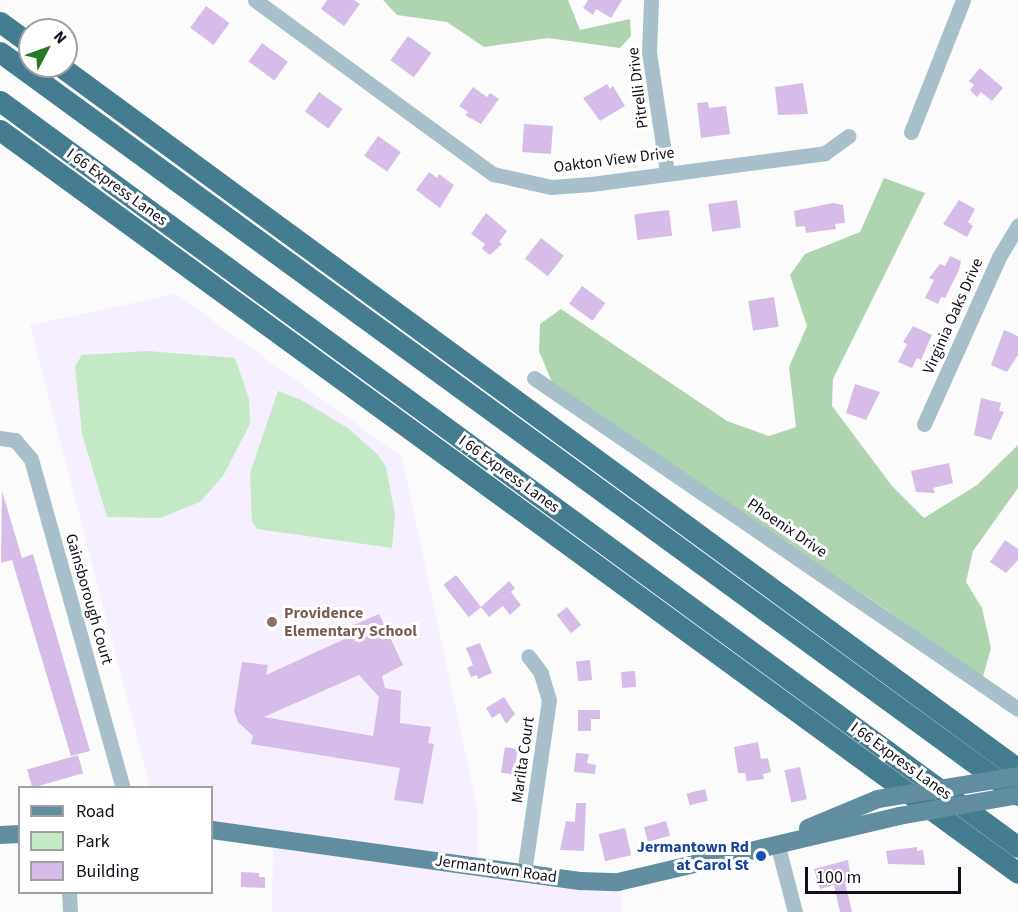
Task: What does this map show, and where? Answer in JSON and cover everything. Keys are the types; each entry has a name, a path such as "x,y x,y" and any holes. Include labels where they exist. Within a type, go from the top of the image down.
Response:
{"highway":[{"path":"0,22 18,35"},
{"path":"0,52 1018,795"},
{"path":"76,78 1018,769"},
{"name":"I 66 Express Lanes","path":"0,101 1018,847"},
{"path":"0,130 1018,873"}],"main road":[{"name":"Jermantown Road","path":"777,843 878,799 1018,776"},
{"name":"Jermantown Road","path":"213,830 581,881 632,881 777,843 899,816 1018,795"},
{"path":"0,835 18,834"}],"street":[{"name":"Oakton View Drive","path":"255,0 493,174 551,187 825,153 848,136"},
{"name":"Pitrelli Drive","path":"651,0 650,52 667,172"},
{"path":"911,132 963,0"},
{"name":"Virginia Oaks Drive","path":"924,424 999,257 1018,225"},
{"name":"Phoenix Drive","path":"534,378 1018,709"},
{"name":"Gainsborough Court","path":"0,438 15,440 31,459 122,786"},
{"name":"Marilta Court","path":"524,873 549,700 541,673 528,656"},
{"path":"777,843 795,912"},
{"path":"69,894 70,912"}],"shaded area":[{"name":"Providence Elementary School","path":"176,294 402,457 478,812 477,859 213,823 213,786 150,786 30,325"},
{"path":"273,847 622,892 622,912 272,912"}],"green space":[{"path":"383,0 568,0 580,30 630,19 631,36 620,48 548,38 484,47 447,22 397,15"},
{"path":"884,178 925,193 833,379 832,406 892,486 924,518 977,485 1018,445 1018,488 973,551 966,582 982,608 991,648 982,680 884,608 554,387 539,351 540,324 561,309 727,421 769,436 796,427 789,367 807,326 790,275 805,254 860,232"},
{"path":"147,351 235,358 249,399 250,424 223,476 200,502 160,518 107,517 82,434 75,366 82,355"},
{"path":"278,391 301,400 348,428 377,454 386,467 395,515 392,548 257,529 252,521 250,473"}],"building":[{"path":"327,0 354,0 360,4 344,26 321,9"},
{"path":"588,0 622,0 611,18 596,9 593,15 583,8"},
{"path":"206,6 229,23 214,45 190,28"},
{"path":"408,36 431,53 414,77 390,60"},
{"path":"262,43 288,62 274,80 248,62"},
{"path":"980,68 1003,88 992,101 981,92 977,97 970,90 974,85 969,81"},
{"path":"803,83 808,114 778,115 775,87"},
{"path":"607,84 610,89 613,86 625,106 600,121 583,98"},
{"path":"473,87 487,97 490,93 499,99 481,124 465,115 468,112 459,106"},
{"path":"319,92 342,109 328,128 305,111"},
{"path":"708,102 709,108 726,106 730,134 701,138 697,103"},
{"path":"524,124 553,126 551,154 522,152"},
{"path":"378,136 401,152 387,172 364,156"},
{"path":"429,172 437,178 439,174 454,185 440,208 416,190"},
{"path":"737,200 741,228 712,232 708,204"},
{"path":"959,200 975,209 968,222 973,226 967,237 943,224"},
{"path":"833,203 843,205 845,223 835,224 836,229 806,233 805,226 796,227 794,211"},
{"path":"669,210 672,236 637,240 634,214"},
{"path":"486,213 507,231 499,242 502,244 490,255 482,249 485,244 471,234"},
{"path":"541,238 564,256 548,276 525,258"},
{"path":"950,256 961,261 959,270 945,298 941,297 938,304 925,298 934,280 929,278 940,264 945,266"},
{"path":"582,286 605,303 593,321 569,304"},
{"path":"774,297 779,327 753,331 748,301"},
{"path":"913,326 932,335 921,360 917,358 912,368 898,362 907,344 903,342"},
{"path":"1004,330 1018,336 1018,355 1007,372 991,365"},
{"path":"855,384 880,392 866,420 846,413"},
{"path":"981,398 1001,403 999,411 1004,412 991,440 974,435"},
{"path":"949,463 953,483 933,488 935,493 916,492 911,471"},
{"path":"2,491 22,558 33,554 90,751 71,756 12,560 1,563"},
{"path":"1005,540 1018,549 1018,560 1006,573 990,562"},
{"path":"456,575 481,607 469,617 443,585"},
{"path":"509,581 515,588 511,592 521,605 510,615 503,606 489,617 481,607"},
{"path":"567,607 581,625 571,633 557,615"},
{"path":"379,614 403,665 382,676 385,688 401,691 400,723 431,727 428,743 434,744 423,804 394,800 400,768 251,744 253,736 238,722 234,711 242,662 268,665 266,675 351,636 347,628","holes":["359,675 379,697 373,736 264,717"]},
{"path":"480,643 492,673 478,679 477,675 471,677 467,668 473,665 466,648"},
{"path":"590,660 592,680 578,681 576,661"},
{"path":"635,671 636,687 622,688 621,672"},
{"path":"504,697 515,714 506,724 500,713 492,718 486,708"},
{"path":"578,710 600,710 600,719 591,719 591,731 578,731"},
{"path":"758,742 761,759 768,758 771,772 763,774 764,779 747,781 745,773 738,773 734,747"},
{"path":"505,747 518,749 514,775 501,773"},
{"path":"576,753 589,754 587,763 596,765 595,774 574,772"},
{"path":"78,755 83,773 32,786 27,770"},
{"path":"800,767 807,799 791,803 784,770"},
{"path":"705,789 708,801 689,805 687,794"},
{"path":"576,803 586,803 584,851 560,850 566,821 575,822"},
{"path":"666,821 670,835 648,842 644,827"},
{"path":"625,828 631,855 605,861 599,834"},
{"path":"917,847 917,851 923,850 925,865 888,864 886,851"},
{"path":"848,860 851,880 845,882 852,912 840,912 834,885 820,889 814,869"},
{"path":"241,872 259,873 259,877 265,877 265,888 241,887"}],"place":[{"name":"Providence Elementary School","path":"272,622"},
{"name":"Jermantown Rd at Carol St","path":"761,856"}]}
